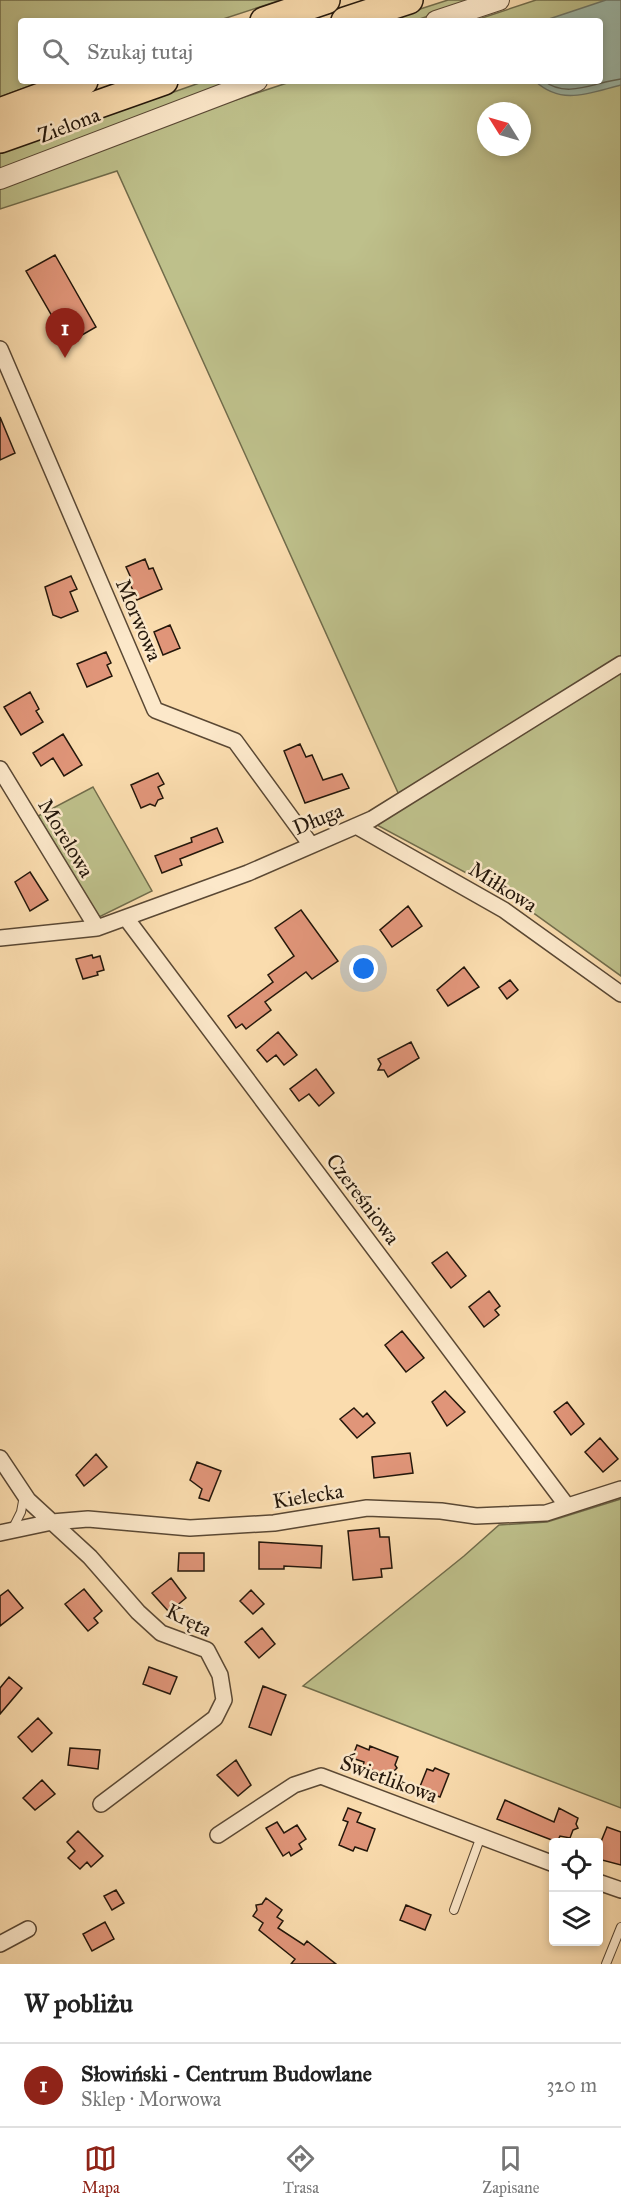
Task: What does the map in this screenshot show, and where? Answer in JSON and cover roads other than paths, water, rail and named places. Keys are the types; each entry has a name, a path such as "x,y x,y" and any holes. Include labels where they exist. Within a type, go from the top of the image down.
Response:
{"highway":[{"path":"273,18 327,0"},
{"path":"354,18 409,0"},
{"path":"0,112 76,84"},
{"path":"0,139 156,84"}],"street":[{"path":"445,18 500,0"},
{"name":"Zielona","path":"0,179 63,153 249,84"},
{"name":"Morwowa","path":"0,349 155,710 235,741 311,845"},
{"name":"Długa","path":"0,938 97,928 248,873 356,826 400,802 621,664"},
{"name":"Morelowa","path":"0,770 97,928"},
{"name":"Miłkowa","path":"356,826 504,910 621,994"},
{"name":"Czereśniowa","path":"126,918 567,1506"},
{"name":"Kręta","path":"0,1458 24,1495 90,1557 138,1612 161,1633 207,1650 220,1675 224,1700 215,1718 101,1804"},
{"name":"Kielecka","path":"6,1532 52,1522 88,1519 190,1528 274,1523 367,1508 441,1511 476,1516 546,1513 621,1489"},
{"name":"Świetlikowa","path":"218,1835 294,1785 321,1776 549,1862"},
{"path":"603,1884 621,1890"},
{"path":"0,1944 28,1929"}],"lane":[{"path":"6,1532 21,1512 24,1495"},
{"path":"454,1910 481,1836"},
{"path":"606,1964 621,1927"}],"water":[{"path":"606,0 621,0 621,85 587,94 566,95 545,89 539,84 603,84 603,18 552,18"}],"place":[{"name":"Słowiński - Centrum Budowlane","path":"65,358"}]}
